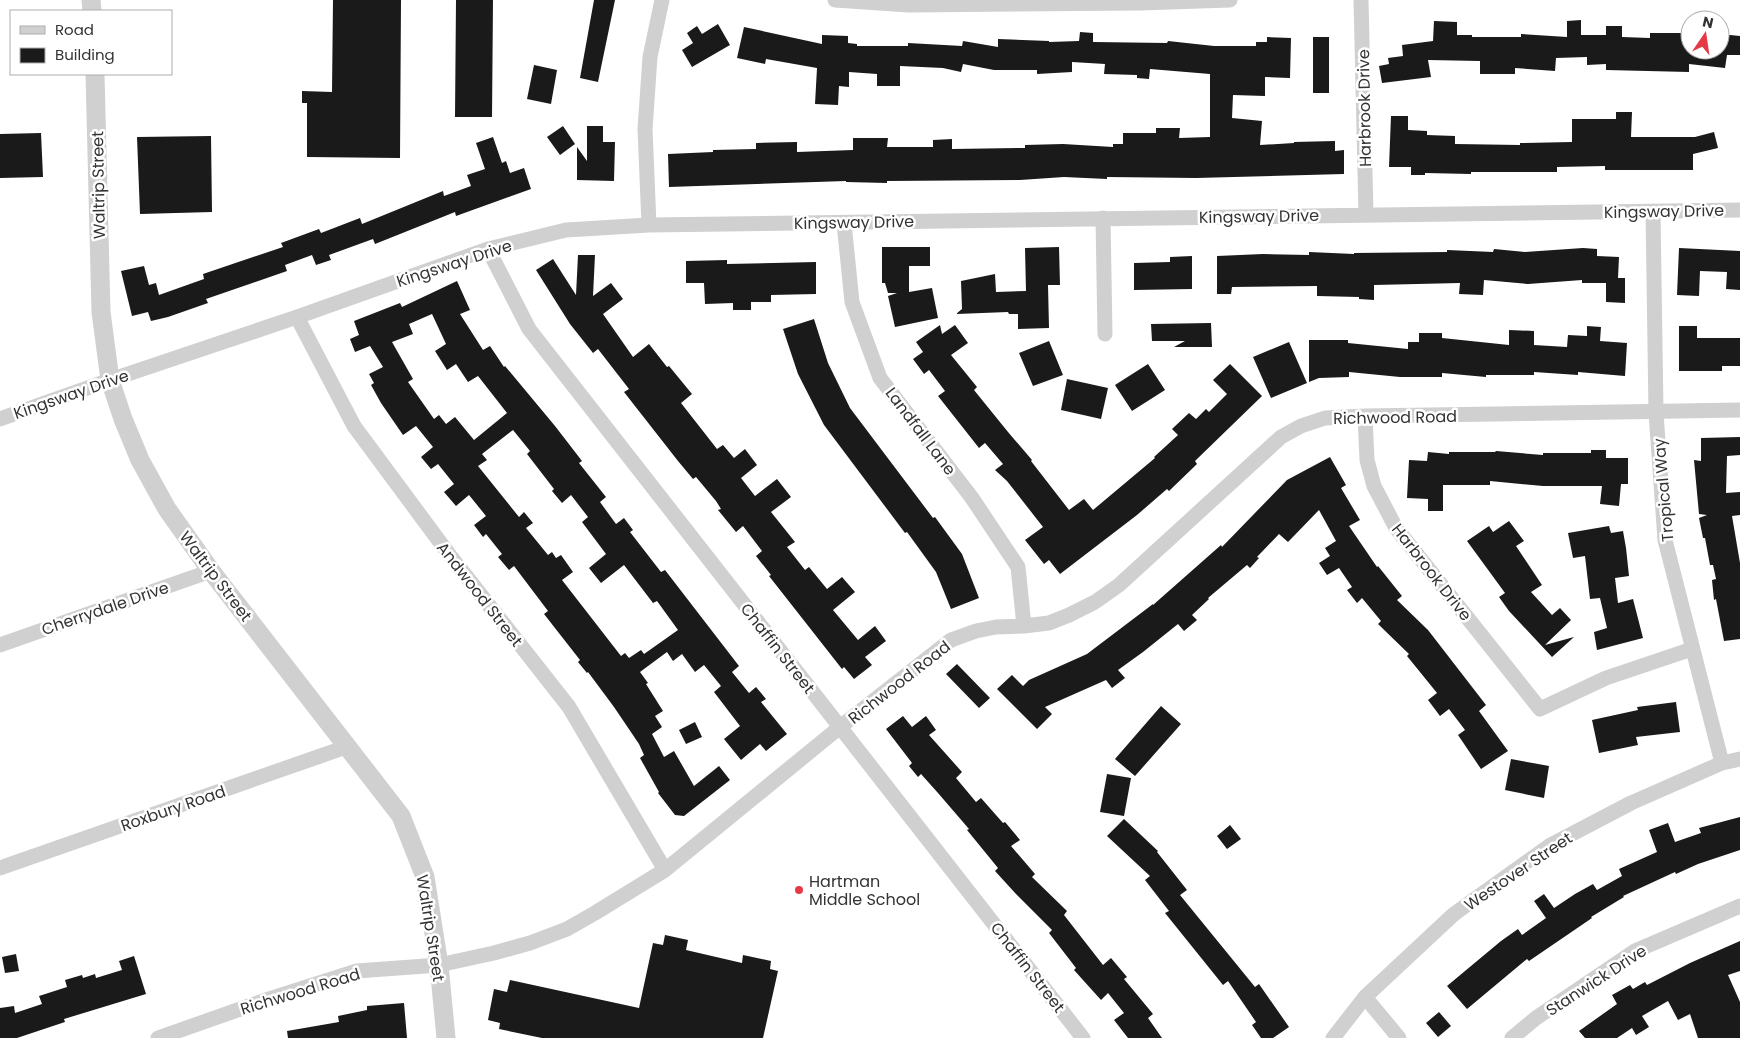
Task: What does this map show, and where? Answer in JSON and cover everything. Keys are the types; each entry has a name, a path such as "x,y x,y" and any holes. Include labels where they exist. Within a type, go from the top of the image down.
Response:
{"street":[{"path":"649,225 645,129 650,57 662,0"},
{"path":"835,0 909,3 1230,0"},
{"name":"Harbrook Drive","path":"1361,0 1366,215"},
{"name":"Waltrip Street","path":"95,75 101,312 110,380 123,419 140,460 167,509 211,571 401,816 426,877 439,964 446,1038"},
{"name":"Kingsway Drive","path":"0,419 488,249 566,230 649,225 1740,210"},
{"name":"Tropical Way","path":"1653,211 1656,412 1665,540 1722,763"},
{"path":"1103,218 1105,334"},
{"name":"Landfall Lane","path":"844,223 852,302 880,378 972,498 1018,566 1024,626"},
{"name":"Chaffin Street","path":"488,249 530,329 1084,1038"},
{"name":"Andwood Street","path":"297,317 354,426 451,557 569,707 665,870"},
{"name":"Richwood Road","path":"158,1038 263,1001 357,972 439,964 494,954 567,929 665,870 840,727 951,640 976,631 1049,623 1096,602 1282,437 1300,426 1325,418 1365,416 1740,410"},
{"name":"Harbrook Drive","path":"1365,416 1367,460 1374,486 1396,528 1540,709 1606,678 1692,649"},
{"name":"Cherrydale Drive","path":"0,644 211,571"},
{"name":"Roxbury Road","path":"0,868 346,747"},
{"name":"Westover Street","path":"1333,1038 1365,997 1454,914 1550,846 1631,803 1722,763 1740,759"},
{"name":"Stanwick Drive","path":"1512,1038 1536,1018 1635,951 1740,906"},
{"path":"1365,997 1399,1038"}],"building":[{"path":"333,0 401,0 400,158 307,157 307,103 302,103 302,91 332,92"},
{"path":"456,0 493,0 492,117 455,117"},
{"path":"594,0 615,0 598,82 580,78"},
{"path":"1581,20 1581,35 1606,35 1606,26 1622,26 1622,37 1650,38 1650,33 1680,33 1680,60 1726,60 1725,68 1689,64 1689,72 1606,70 1606,64 1587,65 1587,57 1556,58 1555,71 1515,68 1515,74 1480,74 1480,61 1428,60 1431,77 1382,83 1379,66 1389,64 1388,58 1403,56 1402,45 1433,41 1434,21 1457,22 1457,35 1472,35 1472,37 1521,37 1521,34 1567,37 1567,21"},
{"path":"718,24 730,45 692,67 682,50 693,43 687,33 697,26 702,34"},
{"path":"744,27 822,44 822,35 848,36 848,43 857,44 857,46 908,46 908,43 962,46 963,41 998,47 998,39 1049,42 1079,41 1080,32 1093,33 1093,42 1167,43 1168,41 1214,46 1256,46 1256,42 1267,42 1267,37 1291,38 1290,78 1265,77 1265,96 1233,95 1232,118 1262,121 1260,145 1335,141 1335,151 1344,150 1344,174 1196,178 1107,177 1107,179 1064,177 1020,180 887,181 887,183 846,181 669,187 668,154 756,149 756,143 797,142 797,152 853,150 853,138 888,138 887,147 933,147 933,140 952,139 952,149 1025,148 1025,145 1063,144 1113,147 1113,144 1123,144 1123,133 1156,133 1156,128 1180,128 1179,138 1210,137 1210,74 1150,69 1149,79 1137,78 1137,75 1104,74 1105,64 1072,62 1072,72 1037,74 1037,70 994,70 963,64 961,72 943,68 900,66 900,86 877,86 877,74 849,72 849,87 839,86 838,105 815,104 817,68 766,59 765,64 737,58"},
{"path":"1730,35 1740,36 1740,55 1730,55"},
{"path":"1313,37 1329,37 1329,93 1313,93"},
{"path":"534,65 557,70 551,104 527,99"},
{"path":"1616,112 1632,112 1631,137 1695,137 1714,132 1718,148 1693,154 1693,170 1605,170 1605,166 1557,167 1557,172 1471,172 1471,174 1425,173 1425,175 1411,175 1411,167 1389,167 1391,116 1408,116 1408,130 1427,131 1427,135 1455,136 1455,144 1520,145 1520,143 1572,142 1572,119 1616,119"},
{"path":"563,126 575,144 560,155 547,137"},
{"path":"587,126 603,126 603,142 615,142 614,181 577,180 577,147 587,161"},
{"path":"41,133 43,177 0,178 0,134"},
{"path":"211,136 212,212 140,214 137,137"},
{"path":"493,137 502,163 506,161 510,173 524,168 531,189 456,216 455,212 375,244 373,239 329,255 331,260 316,265 312,255 285,265 287,271 206,299 208,303 168,317 151,321 148,312 132,316 121,271 144,266 149,285 156,283 159,295 204,279 203,274 283,247 281,243 319,229 321,233 360,218 362,224 443,191 444,196 471,186 467,175 485,169 476,143"},
{"path":"882,247 930,247 930,266 909,266 909,292 932,288 938,318 895,327 888,296 897,293 888,293 885,283 882,283"},
{"path":"1059,247 1060,285 1048,285 1049,328 1018,329 1018,314 1009,314 1008,312 956,314 962,309 961,281 995,274 996,292 1026,291 1025,248"},
{"path":"1583,248 1597,249 1597,256 1619,257 1618,278 1625,278 1625,303 1606,302 1606,283 1582,283 1582,280 1528,284 1484,280 1483,295 1459,294 1460,283 1374,285 1374,300 1359,299 1359,297 1317,296 1317,286 1232,287 1231,294 1217,294 1217,256 1309,255 1309,252 1354,254 1447,252 1447,250 1493,252 1494,249 1525,252"},
{"path":"1679,248 1740,251 1740,290 1726,289 1727,272 1700,271 1699,296 1677,295"},
{"path":"578,255 595,255 593,296 611,283 623,299 603,314 633,357 649,344 692,394 681,403 717,449 723,445 734,458 745,449 757,465 741,478 755,496 777,479 791,497 771,512 795,542 787,547 805,570 809,567 827,589 842,577 855,592 833,610 858,640 875,626 886,641 865,657 872,665 854,679 844,667 842,669 769,576 771,575 756,556 762,551 743,526 736,532 718,510 721,509 716,501 696,477 693,479 624,392 629,389 598,349 593,353 570,324 536,270 553,259 576,295"},
{"path":"1192,256 1192,289 1134,290 1134,263 1170,262 1170,257"},
{"path":"727,260 727,264 816,262 816,294 771,295 771,302 751,302 751,310 733,310 733,303 705,304 704,283 686,283 686,261"},
{"path":"457,281 470,310 460,314 483,350 490,346 504,367 555,426 582,461 579,463 606,497 600,502 616,524 624,518 633,530 630,532 661,572 665,570 739,666 732,672 749,693 756,687 766,699 761,702 787,734 766,751 760,744 741,760 724,739 740,726 714,692 721,686 704,665 695,672 682,654 673,661 667,652 640,672 663,711 655,716 662,727 652,734 664,757 674,751 694,786 719,766 730,780 684,816 675,815 658,793 640,758 644,755 639,744 588,672 578,662 580,660 544,614 548,611 514,566 509,570 498,557 502,554 486,534 483,537 474,525 486,516 469,495 456,506 444,492 454,484 438,464 431,469 421,457 433,447 416,426 403,435 371,385 374,383 369,374 383,367 370,346 355,352 350,339 359,335 354,321 400,303 402,307","holes":["432,314 446,344 435,351 447,370 456,364 468,382 478,376 507,413 474,440 455,417 446,424 439,415 434,419 408,382 413,379 392,342 413,334 409,324","513,430 530,451 527,454 554,489 552,491 562,503 571,495 588,517 582,522 606,554 589,568 601,583 624,565 653,603 657,601 678,630 644,654 641,650 629,658 625,653 621,656 562,580 573,572 561,555 556,558 552,552 548,555 526,528 533,523 524,512 519,517 478,466 487,460 482,454"]},
{"path":"814,319 828,363 850,408 962,554 979,598 951,609 936,572 824,425 798,374 783,329"},
{"path":"1211,323 1212,347 1174,347 1185,341 1152,341 1151,324"},
{"path":"940,325 942,334 955,325 968,343 951,355 977,387 974,390 1032,460 1069,510 1084,499 1093,510 1155,458 1178,435 1172,429 1189,413 1196,419 1206,409 1209,412 1227,394 1213,380 1230,364 1262,396 1195,461 1197,464 1169,491 1167,489 1137,515 1060,574 1049,560 1044,564 1025,540 1043,527 1007,481 995,470 1003,464 985,443 979,448 938,396 945,391 929,370 924,374 913,359 923,352 916,342"},
{"path":"1587,326 1601,327 1600,341 1627,343 1625,376 1578,372 1578,375 1534,372 1534,375 1486,375 1486,377 1442,373 1442,377 1400,377 1349,372 1349,377 1319,378 1309,382 1309,340 1348,340 1348,343 1408,349 1408,342 1419,342 1419,333 1442,333 1442,338 1509,345 1509,330 1534,331 1534,345 1567,347 1568,335 1587,336"},
{"path":"1679,326 1697,326 1697,338 1740,338 1740,366 1722,366 1722,371 1679,371"},
{"path":"1049,341 1063,375 1033,386 1019,353"},
{"path":"1289,342 1307,383 1271,398 1253,357"},
{"path":"1148,364 1165,390 1132,411 1115,385"},
{"path":"1067,379 1108,388 1101,419 1061,410"},
{"path":"1740,437 1740,455 1727,456 1726,493 1740,492 1740,515 1732,516 1740,563 1740,639 1724,641 1716,599 1714,600 1712,580 1716,579 1713,565 1710,565 1699,518 1707,515 1699,514 1694,460 1701,461 1701,438"},
{"path":"1591,450 1606,450 1606,458 1628,458 1628,484 1621,484 1619,506 1600,504 1602,486 1543,486 1490,481 1490,485 1443,485 1443,511 1428,511 1428,499 1407,498 1409,460 1427,461 1428,452 1449,454 1449,452 1496,451 1543,455 1543,453 1591,453"},
{"path":"1330,457 1346,485 1341,488 1360,520 1349,526 1377,567 1402,596 1397,600 1428,630 1486,705 1479,711 1508,751 1481,769 1458,735 1465,730 1449,709 1440,716 1428,700 1437,693 1407,656 1409,654 1378,624 1381,621 1362,598 1357,603 1347,590 1352,587 1339,568 1327,575 1319,563 1330,556 1325,548 1336,541 1319,510 1288,542 1279,534 1257,557 1259,558 1250,568 1247,565 1208,598 1192,615 1197,620 1184,631 1178,624 1118,670 1125,678 1112,688 1106,680 1045,707 1052,714 1037,729 997,689 1012,675 1023,686 1029,680 1087,654 1153,605 1221,545 1222,547 1287,480"},
{"path":"1509,521 1524,541 1516,546 1542,585 1531,592 1552,615 1560,608 1571,620 1545,645 1574,637 1552,657 1509,611 1499,597 1505,593 1467,541 1489,526 1493,532"},
{"path":"1609,526 1611,533 1623,531 1626,548 1629,576 1615,578 1618,603 1633,599 1643,638 1597,650 1594,632 1607,628 1600,598 1590,599 1585,556 1573,558 1568,533"},
{"path":"957,664 990,698 979,708 946,674"},
{"path":"1676,702 1680,732 1636,737 1638,745 1599,753 1592,720 1638,710 1637,707"},
{"path":"1161,706 1181,724 1135,776 1115,759"},
{"path":"903,716 912,727 926,716 936,730 929,735 962,772 956,778 976,802 981,798 1020,840 1011,846 1035,874 1032,877 1067,911 1064,915 1103,965 1111,958 1127,977 1124,979 1153,1014 1148,1018 1162,1038 1128,1038 1114,1020 1124,1013 1108,993 1101,1000 1074,970 1076,968 1049,933 1052,930 995,871 998,868 967,830 969,829 921,774 918,777 909,766 912,763 886,729"},
{"path":"695,722 702,737 686,744 679,730"},
{"path":"1511,759 1549,766 1544,798 1505,790"},
{"path":"1107,774 1131,778 1124,816 1100,812"},
{"path":"1740,817 1740,850 1698,864 1676,874 1675,872 1623,896 1529,961 1527,959 1467,1009 1447,986 1518,929 1522,935 1546,918 1534,901 1544,894 1554,908 1593,884 1597,890 1622,876 1619,869 1657,852 1649,830 1668,823 1675,842 1701,833 1699,828"},
{"path":"1124,819 1158,851 1187,890 1180,895 1255,987 1259,984 1289,1027 1273,1038 1261,1038 1252,1025 1256,1022 1228,981 1223,985 1165,913 1169,911 1145,880 1150,876 1107,836"},
{"path":"1230,825 1241,839 1227,849 1217,836"},
{"path":"665,935 688,940 686,950 742,963 743,955 771,961 770,969 778,971 763,1038 542,1038 499,1029 500,1023 488,1020 494,989 507,992 510,980 639,1008 653,943 663,945"},
{"path":"1740,941 1740,971 1728,975 1740,1002 1740,1038 1698,1038 1690,1014 1678,1020 1668,1001 1642,1016 1649,1027 1636,1035 1632,1028 1617,1038 1585,1038 1579,1031 1617,1004 1612,995 1630,985 1633,989 1645,982 1647,985"},
{"path":"16,954 19,971 5,973 2,957"},
{"path":"134,956 146,994 64,1019 65,1022 17,1038 0,1038 0,1008 14,1006 15,1013 42,1004 39,996 67,987 65,980 82,975 83,978 95,974 96,978 122,970 119,961"},
{"path":"404,1003 407,1038 288,1038 287,1031 339,1022 338,1016 367,1010 367,1006"},
{"path":"1439,1012 1451,1026 1438,1037 1426,1023"}],"place":[{"name":"Hartman Middle School","path":"799,890"}]}
